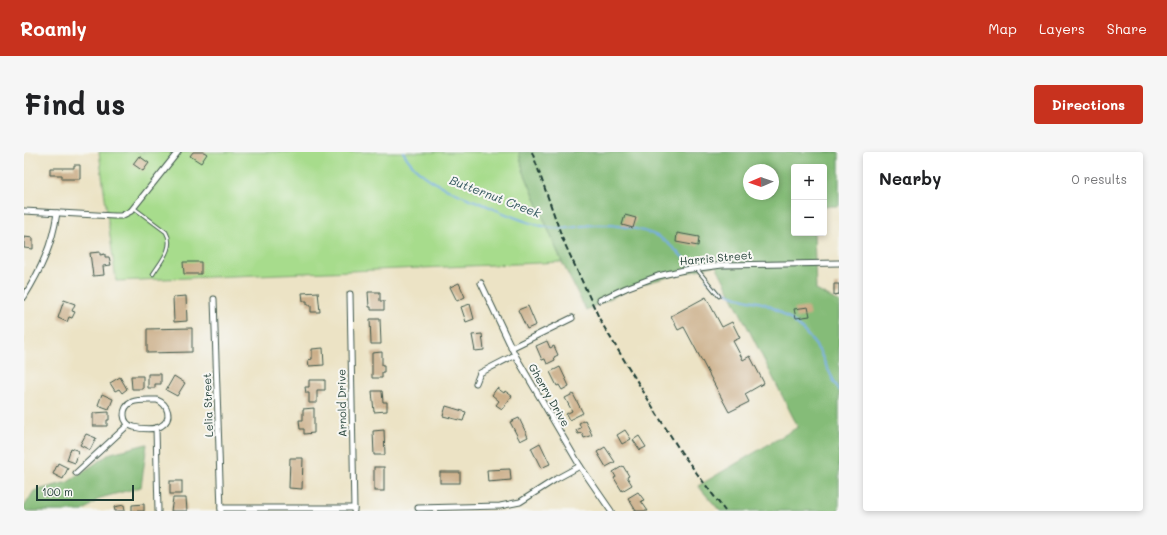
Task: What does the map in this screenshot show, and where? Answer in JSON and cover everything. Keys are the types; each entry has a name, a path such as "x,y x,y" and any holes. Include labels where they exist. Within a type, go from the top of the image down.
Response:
{"street":[{"path":"24,212 121,216 134,208 178,152"},
{"path":"24,297 40,271 46,257 55,229 57,213"},
{"name":"Harris Street","path":"600,300 658,276 696,268 729,265 839,263"},
{"name":"Gherry Drive","path":"480,283 511,348 580,466 610,511"},
{"name":"Arnold Drive","path":"350,294 354,510"},
{"name":"Lelia Street","path":"214,299 221,510"},
{"path":"511,348 572,318"},
{"path":"476,383 480,373 515,355"},
{"path":"157,400 166,406 168,415 165,423 156,428 135,428 128,424 125,421 124,413 127,405 135,401 157,400"},
{"path":"76,472 128,424"},
{"path":"156,428 158,511"},
{"path":"418,508 488,509 520,502 580,466"},
{"path":"221,510 354,510"}],"lane":[{"path":"134,208 166,232 169,237 168,250 153,274"},
{"path":"696,268 719,296"}],"green space":[{"path":"99,152 519,152 523,170 562,262 116,281"},
{"path":"519,152 839,152 839,206 827,206 827,164 791,164 791,236 814,236 816,290 839,302 839,511 720,511 698,486 798,427 716,265 638,285 586,310 562,262 523,170"},
{"path":"147,444 141,487 100,498 83,511 24,511 24,507 34,491 68,482 111,453"}],"building":[{"path":"193,152 204,152 207,154 201,163 190,156"},
{"path":"139,156 149,163 143,171 133,164"},
{"path":"74,165 80,165 80,179 62,179 62,175 50,175 50,168 74,168"},
{"path":"625,215 636,218 633,228 622,225"},
{"path":"677,233 699,237 698,246 676,242"},
{"path":"24,237 33,238 33,249 24,248"},
{"path":"100,252 100,255 105,254 105,257 109,257 111,265 103,266 104,275 93,276 90,253"},
{"path":"183,262 201,262 201,274 184,274"},
{"path":"459,283 465,297 457,301 450,287"},
{"path":"834,284 839,284 839,294 834,295"},
{"path":"318,292 320,312 311,312 311,305 307,305 307,301 303,301 302,293"},
{"path":"368,292 380,292 380,301 384,301 384,310 371,310 371,307 369,307"},
{"path":"186,296 187,321 174,322 173,297"},
{"path":"706,297 722,327 732,322 740,338 733,341 743,360 750,356 764,383 745,394 749,402 729,412 684,327 678,330 671,316"},
{"path":"64,300 75,304 72,311 75,312 72,318 69,317 67,322 58,318"},
{"path":"470,304 474,319 466,322 461,307"},
{"path":"528,306 536,325 527,329 518,310"},
{"path":"808,307 810,316 796,318 794,309"},
{"path":"370,319 380,319 381,344 371,344"},
{"path":"192,328 192,352 147,353 147,329"},
{"path":"482,334 484,350 475,351 472,335"},
{"path":"547,341 550,348 554,346 558,355 554,357 555,360 547,364 545,359 542,360 536,346"},
{"path":"323,348 324,365 309,366 308,360 312,359 312,349"},
{"path":"382,352 382,365 384,365 384,372 382,372 382,378 372,378 372,353"},
{"path":"560,367 569,386 562,390 559,385 557,386 550,372"},
{"path":"148,374 161,374 161,384 155,384 155,388 148,388"},
{"path":"131,376 143,376 143,389 132,389"},
{"path":"174,376 185,383 177,396 166,390"},
{"path":"120,377 127,389 122,393 119,389 115,391 110,383"},
{"path":"309,380 325,380 325,390 317,390 317,403 309,403 309,393 306,393 305,387 309,387"},
{"path":"497,388 512,396 502,409 496,405 499,401 492,395"},
{"path":"372,391 382,391 383,402 387,402 387,411 374,412"},
{"path":"102,394 113,399 109,409 98,405"},
{"path":"573,394 583,413 569,420 566,414 572,411 565,398"},
{"path":"446,406 466,412 463,421 443,416"},
{"path":"314,408 314,433 304,434 304,429 300,429 299,420 303,420 303,409"},
{"path":"109,412 107,426 93,426 93,413"},
{"path":"519,418 528,437 520,441 510,422"},
{"path":"585,420 592,435 584,438 582,433 578,434 576,430 581,428 579,423"},
{"path":"384,430 385,455 374,455 373,431"},
{"path":"625,430 631,439 622,444 617,435"},
{"path":"86,434 96,438 90,450 80,445"},
{"path":"639,436 646,447 640,450 633,440"},
{"path":"540,443 550,464 541,468 531,448"},
{"path":"605,447 615,462 606,467 597,452"},
{"path":"71,448 79,451 75,463 67,460"},
{"path":"290,458 303,458 302,489 289,488"},
{"path":"58,463 68,468 63,479 53,474"},
{"path":"623,466 632,485 622,491 614,478 616,477 613,472"},
{"path":"374,467 384,467 384,491 374,491"},
{"path":"510,469 511,480 488,482 487,470"},
{"path":"440,472 460,472 460,483 440,483"},
{"path":"170,481 182,481 182,494 170,494"},
{"path":"638,492 644,500 641,501 648,511 636,511 628,498"},
{"path":"173,498 186,498 187,511 171,511"},
{"path":"144,504 144,511 132,511 132,505"},
{"path":"124,505 125,511 115,511 114,507"}],"waterway":[{"name":"Butternut Creek","path":"403,152 410,162 422,174 432,181 510,216 537,225 554,228 601,225 627,227 644,231 659,237 693,267"},
{"name":"Butternut Creek","path":"706,279 731,295 765,304 789,318 803,330 815,344 839,390"}],"railway":[{"path":"532,152 563,240 601,322 681,452 725,511"}]}
